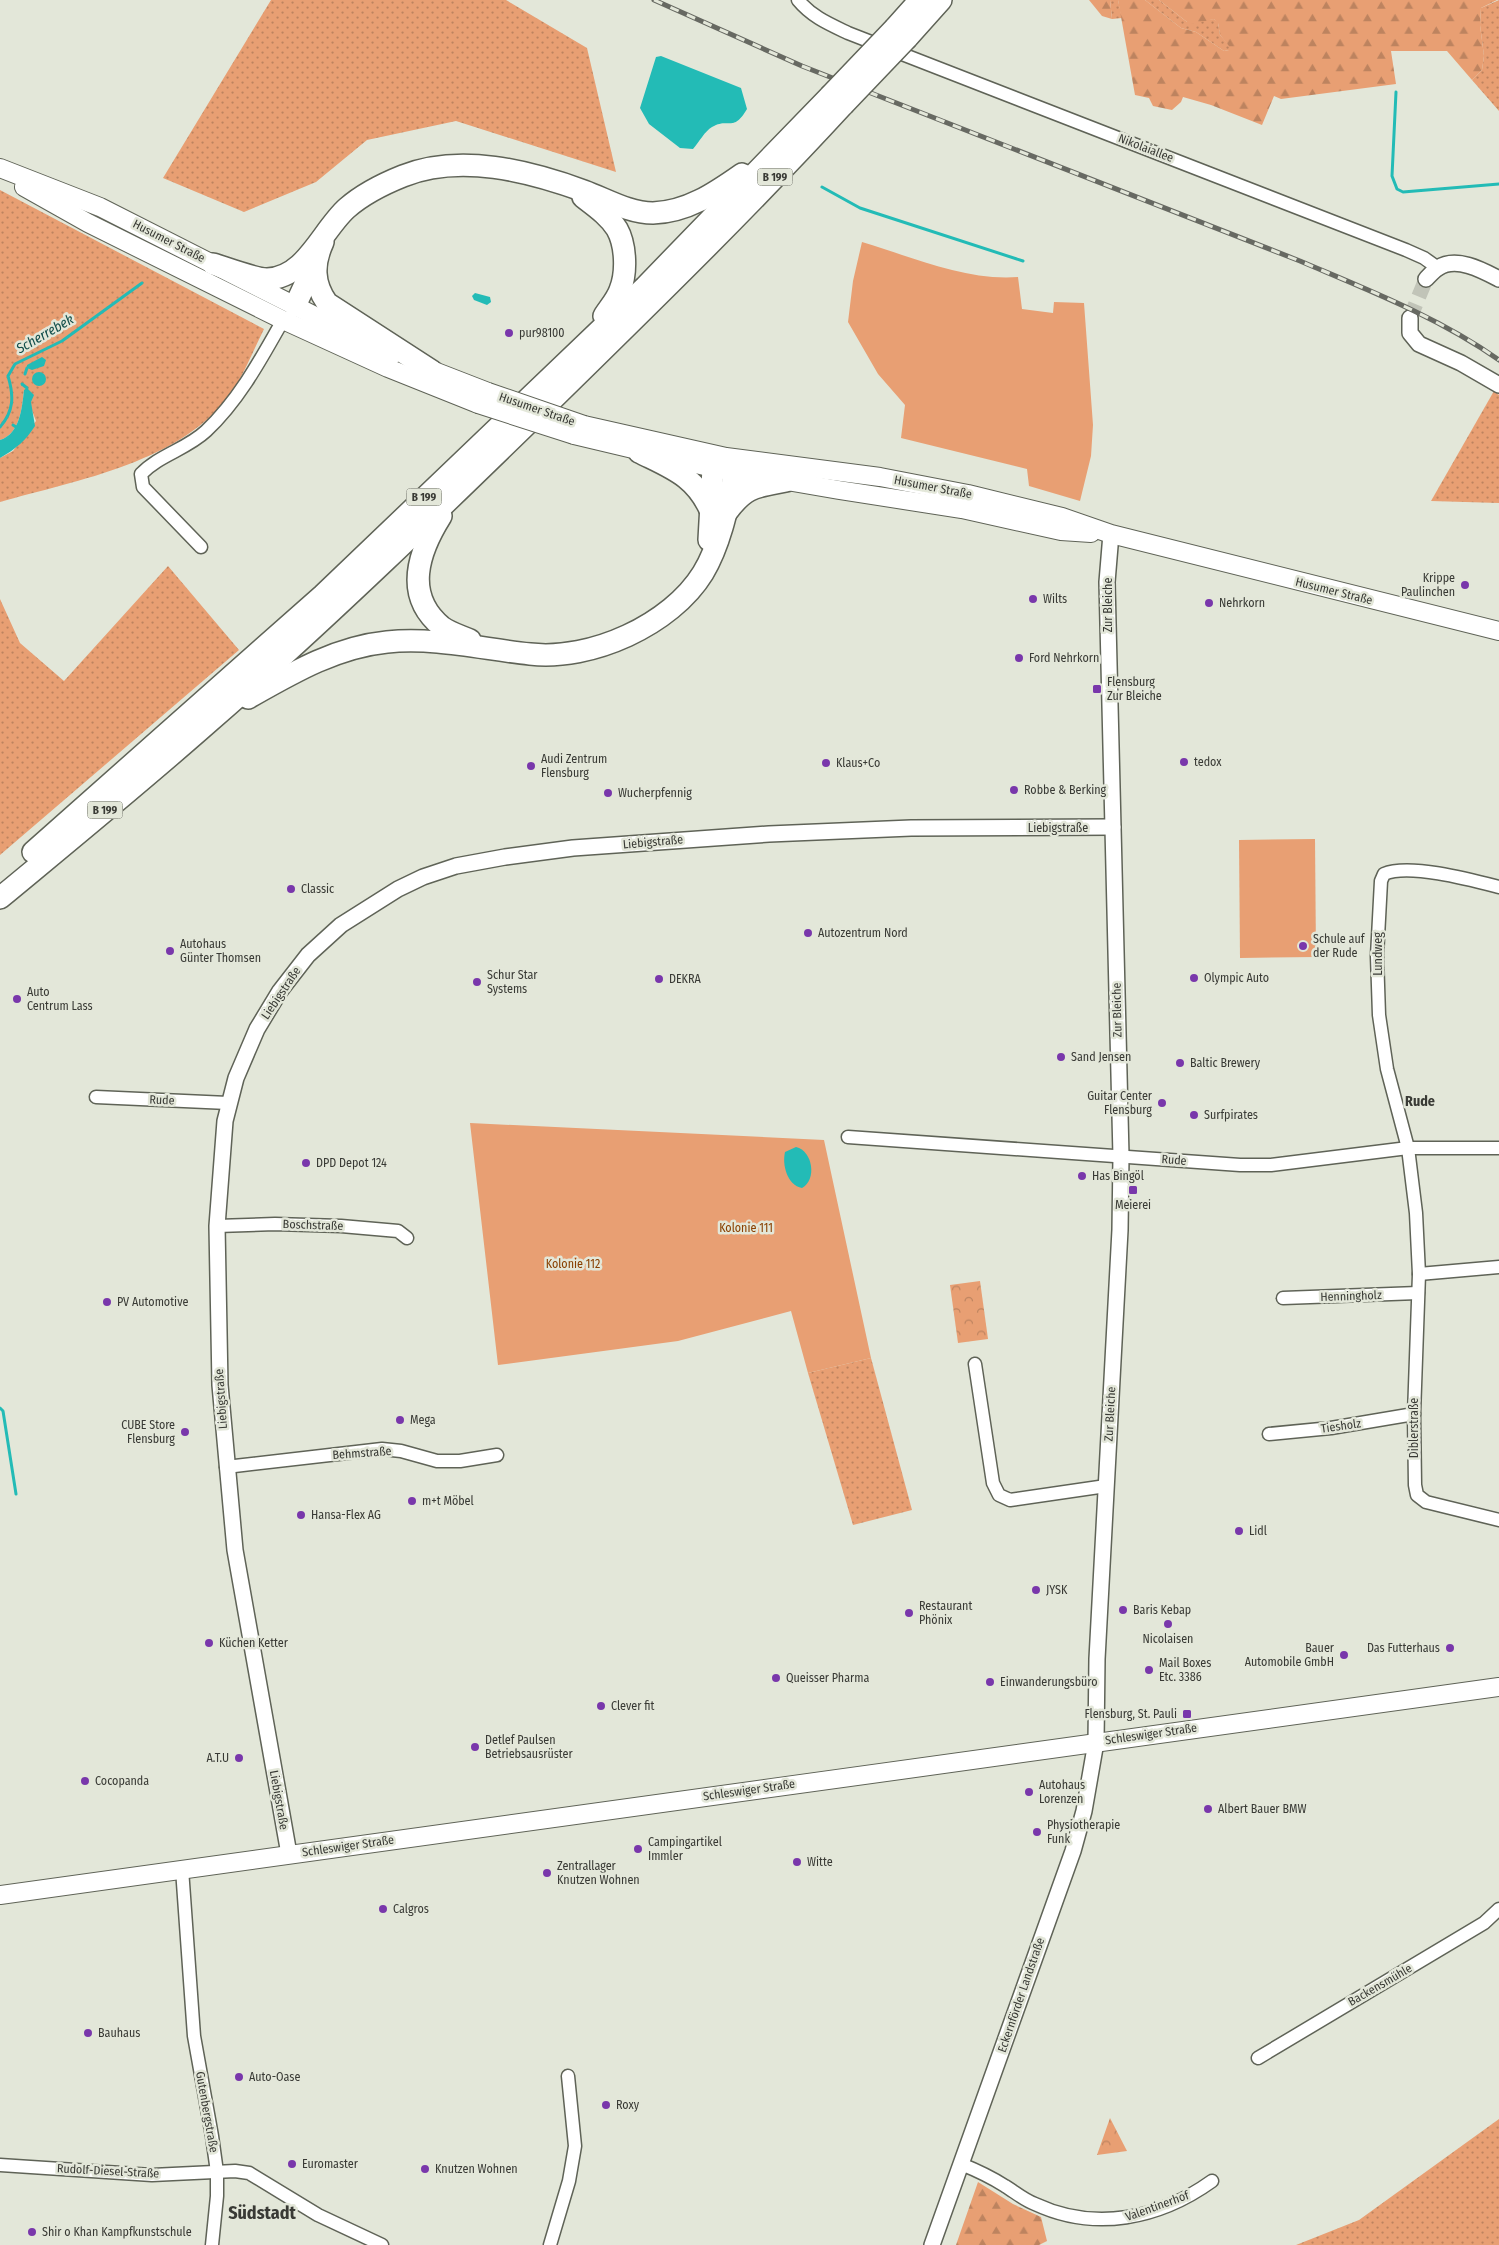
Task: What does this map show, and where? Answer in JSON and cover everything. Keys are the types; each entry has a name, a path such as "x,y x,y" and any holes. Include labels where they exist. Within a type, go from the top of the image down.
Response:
{"highway":[{"name":"B 199","path":"901,33 920,0"},
{"name":"B 199","path":"0,898 210,721 454,496 661,293 837,100 901,33 941,0"},
{"name":"B 199","path":"0,879 178,725 323,595 586,346 787,142 837,100"},
{"path":"288,309 310,260 330,228 347,208 387,182 421,170 440,167 477,166 513,171 562,184 628,208 651,213 686,207 720,190 787,142"},
{"path":"562,184 602,211 617,230 624,253 624,273 620,290 586,346"},
{"path":"213,264 266,279 283,276 310,260"},
{"path":"310,260 319,292 327,303 432,371"},
{"path":"638,452 677,471 694,483 718,514"},
{"path":"210,721 302,667 344,650 386,642 422,639 532,654 568,653 594,647 646,627 685,595 703,573 718,514 726,466"},
{"path":"718,514 747,491 786,481"},
{"path":"454,496 429,535 418,569 418,591 427,608 442,626 473,641 504,650"}],"main road":[{"name":"Husumer Straße","path":"0,168 100,206 213,264 388,368 579,430 638,452 726,466 924,485 1062,517 1111,534 1499,631"},
{"name":"Husumer Straße","path":"0,172 88,223 432,371 483,398"},
{"name":"Husumer Straße","path":"579,430 654,442 726,466 786,481 962,509 1061,531 1111,534"},
{"name":"Schleswiger Straße","path":"0,1895 1499,1687"}],"street":[{"name":"Nikolaiallee","path":"798,0 807,11 820,20 848,33 1406,250 1424,258 1438,268"},
{"path":"1426,279 1438,268 1452,263 1474,267 1499,279"},
{"path":"201,547 143,487 142,474 147,468 178,451 205,432 234,400 256,366 288,309"},
{"path":"1410,318 1410,333 1419,344 1499,385"},
{"name":"Zur Bleiche","path":"1096,1742 1097,1652 1120,1230 1121,1156 1107,582 1111,534"},
{"name":"Liebigstraße","path":"289,1854 235,1550 226,1467 219,1372 217,1226 228,1103 236,1078 257,1029 280,991 308,955 340,924 375,902 423,877 456,866 505,857 573,848 722,836 911,828 1113,827"},
{"name":"Lundweg","path":"1408,1148 1387,1069 1379,1015 1376,956 1381,881 1384,874 1390,872 1429,872 1499,886"},
{"name":"Rude","path":"96,1097 228,1103"},
{"name":"Rude","path":"848,1137 1240,1165 1271,1165 1408,1148 1499,1148"},
{"name":"Diblerstraße","path":"1408,1148 1416,1213 1419,1274 1414,1414 1415,1485 1417,1496 1426,1502 1499,1520"},
{"name":"Boschstraße","path":"217,1226 275,1224 341,1226 398,1231 407,1238"},
{"path":"1419,1274 1499,1267"},
{"name":"Henningholz","path":"1283,1298 1418,1293"},
{"path":"975,1364 993,1483 999,1495 1010,1500 1106,1486"},
{"name":"Tiesholz","path":"1268,1434 1332,1428 1414,1414"},
{"name":"Behmstraße","path":"226,1467 382,1449 401,1451 437,1461 460,1461 496,1455"},
{"name":"Eckernförder Landstraße","path":"932,2245 1073,1851 1086,1803 1096,1742"},
{"name":"Gutenbergstraße","path":"182,1869 194,2036 217,2172 217,2196 212,2245"},
{"name":"Backensmühle","path":"1258,2058 1484,1923 1499,1909"},
{"path":"550,2245 569,2181 575,2146 568,2076"},
{"name":"Valentinerhof","path":"960,2164 1004,2185 1033,2204 1054,2212 1100,2221 1123,2219 1141,2214 1179,2200 1212,2181"},
{"name":"Rudolf-Diesel-Straße","path":"0,2165 152,2175 217,2172"},
{"path":"217,2172 235,2171 249,2173 318,2215 382,2245"}],"green space":[{"path":"271,0 506,0 587,48 616,172 456,121 367,140 316,182 244,212 163,178"},
{"path":"1089,0 1110,0 1112,19 1102,16"},
{"path":"1110,0 1118,0 1122,18 1112,19"},
{"path":"1118,0 1145,0 1181,28 1196,32 1224,51 1229,50 1229,46 1220,35 1218,23 1214,19 1192,24 1159,0 1497,0 1481,8 1480,25 1484,56 1482,70 1472,80 1447,51 1391,51 1396,84 1281,99 1274,96 1262,125 1211,105 1183,97 1181,102 1172,110 1153,106 1149,98 1135,95"},
{"path":"1145,0 1159,0 1187,22 1214,19 1218,22 1220,35 1229,45 1229,50 1224,51 1196,32 1181,28"},
{"path":"1499,0 1499,111 1472,80 1482,70 1484,56 1480,25 1481,8"},
{"path":"0,190 264,329 233,390 212,415 187,435 127,465 95,476 0,502 0,458 13,451 36,421 24,390 21,412 16,426 7,437 0,440"},
{"path":"862,242 959,272 998,277 1018,277 1022,309 1053,313 1054,302 1084,303 1093,425 1091,456 1080,501 1029,486 1027,469 901,438 905,405 878,374 848,322 853,281"},
{"path":"1494,391 1499,395 1499,503 1431,501"},
{"path":"168,566 239,650 0,855 0,599 20,643 64,681"},
{"path":"1315,839 1316,957 1240,958 1239,840"},
{"path":"470,1123 824,1140 871,1358 808,1373 791,1311 678,1341 498,1365"},
{"path":"980,1281 988,1339 958,1343 950,1285"},
{"path":"871,1358 912,1510 853,1525 808,1373"},
{"path":"1110,2118 1127,2151 1097,2155"},
{"path":"1499,2119 1499,2245 1296,2245 1359,2220"},
{"path":"978,2182 1013,2204 1041,2217 1047,2241 1039,2245 956,2245"}],"water":[{"path":"661,56 741,88 747,109 738,121 718,124 709,129 693,149 680,148 649,124 640,108 656,57"},
{"path":"475,293 490,297 491,302 487,305 474,300 472,296"},
{"path":"42,357 46,360 44,366 32,370 27,368 27,365"},
{"path":"36,372 42,372 46,379 42,386 36,386 32,382 32,376"},
{"path":"27,388 34,395 31,402 35,426 20,444 0,458 0,440 7,437 16,426 21,412 24,390"},
{"path":"796,1147 806,1154 811,1166 810,1179 802,1188 789,1179 784,1163 785,1152"}],"waterway":[{"path":"1396,92 1392,176 1397,189 1403,192 1499,184"},
{"path":"822,187 860,208 1023,261"},
{"name":"Scherrebek","path":"0,427 5,421 12,403 8,376 15,364 62,341 142,283"},
{"path":"25,374 27,368"},
{"path":"22,384 27,388"},
{"path":"0,1408 3,1411 16,1494"}],"tunnel":[{"path":"1410,318 1426,279"}],"railway":[{"path":"654,0 802,66 1300,261 1427,317 1452,330 1499,360"}],"place":[{"name":"pur98100","path":"509,333"},
{"name":"Krippe Paulinchen","path":"1465,585"},
{"name":"Wilts","path":"1033,599"},
{"name":"Nehrkorn","path":"1209,603"},
{"name":"Ford Nehrkorn","path":"1019,658"},
{"name":"Flensburg Zur Bleiche","path":"1097,689"},
{"name":"tedox","path":"1184,762"},
{"name":"Klaus+Co","path":"826,763"},
{"name":"Audi Zentrum Flensburg","path":"531,766"},
{"name":"Robbe & Berking","path":"1014,790"},
{"name":"Wucherpfennig","path":"608,793"},
{"name":"Classic","path":"291,889"},
{"name":"Autozentrum Nord","path":"808,933"},
{"name":"Schule auf der Rude","path":"1303,946"},
{"name":"Autohaus Günter Thomsen","path":"170,951"},
{"name":"Olympic Auto","path":"1194,978"},
{"name":"DEKRA","path":"659,979"},
{"name":"Schur Star Systems","path":"477,982"},
{"name":"Auto Centrum Lass","path":"17,999"},
{"name":"Sand Jensen","path":"1061,1057"},
{"name":"Baltic Brewery","path":"1180,1063"},
{"name":"Guitar Center Flensburg","path":"1162,1103"},
{"name":"Surfpirates","path":"1194,1115"},
{"name":"DPD Depot 124","path":"306,1163"},
{"name":"Has Bingöl","path":"1082,1176"},
{"name":"Meierei","path":"1133,1190"},
{"name":"PV Automotive","path":"107,1302"},
{"name":"Mega","path":"400,1420"},
{"name":"CUBE Store Flensburg","path":"185,1432"},
{"name":"m+t Möbel","path":"412,1501"},
{"name":"Hansa-Flex AG","path":"301,1515"},
{"name":"Lidl","path":"1239,1531"},
{"name":"JYSK","path":"1036,1590"},
{"name":"Baris Kebap","path":"1123,1610"},
{"name":"Restaurant Phönix","path":"909,1613"},
{"name":"Nicolaisen","path":"1168,1624"},
{"name":"Küchen Ketter","path":"209,1643"},
{"name":"Das Futterhaus","path":"1450,1648"},
{"name":"Bauer Automobile GmbH","path":"1344,1655"},
{"name":"Mail Boxes Etc. 3386","path":"1149,1670"},
{"name":"Queisser Pharma","path":"776,1678"},
{"name":"Einwanderungsbüro","path":"990,1682"},
{"name":"Clever fit","path":"601,1706"},
{"name":"Flensburg, St. Pauli","path":"1187,1714"},
{"name":"Detlef Paulsen Betriebsausrüster","path":"475,1747"},
{"name":"A.T.U","path":"239,1758"},
{"name":"Cocopanda","path":"85,1781"},
{"name":"Autohaus Lorenzen","path":"1029,1792"},
{"name":"Albert Bauer BMW","path":"1208,1809"},
{"name":"Physiotherapie Funk","path":"1037,1832"},
{"name":"Campingartikel Immler","path":"638,1849"},
{"name":"Witte","path":"797,1862"},
{"name":"Zentrallager Knutzen Wohnen","path":"547,1873"},
{"name":"Calgros","path":"383,1909"},
{"name":"Bauhaus","path":"88,2033"},
{"name":"Auto-Oase","path":"239,2077"},
{"name":"Roxy","path":"606,2105"},
{"name":"Euromaster","path":"292,2164"},
{"name":"Knutzen Wohnen","path":"425,2169"},
{"name":"Shir o Khan Kampfkunstschule","path":"32,2232"}],"district":[{"name":"Rude","path":"1420,1101"},
{"name":"Südstadt","path":"262,2213"}],"park label":[{"name":"Kolonie 111","path":"746,1228"},
{"name":"Kolonie 112","path":"573,1264"}]}
